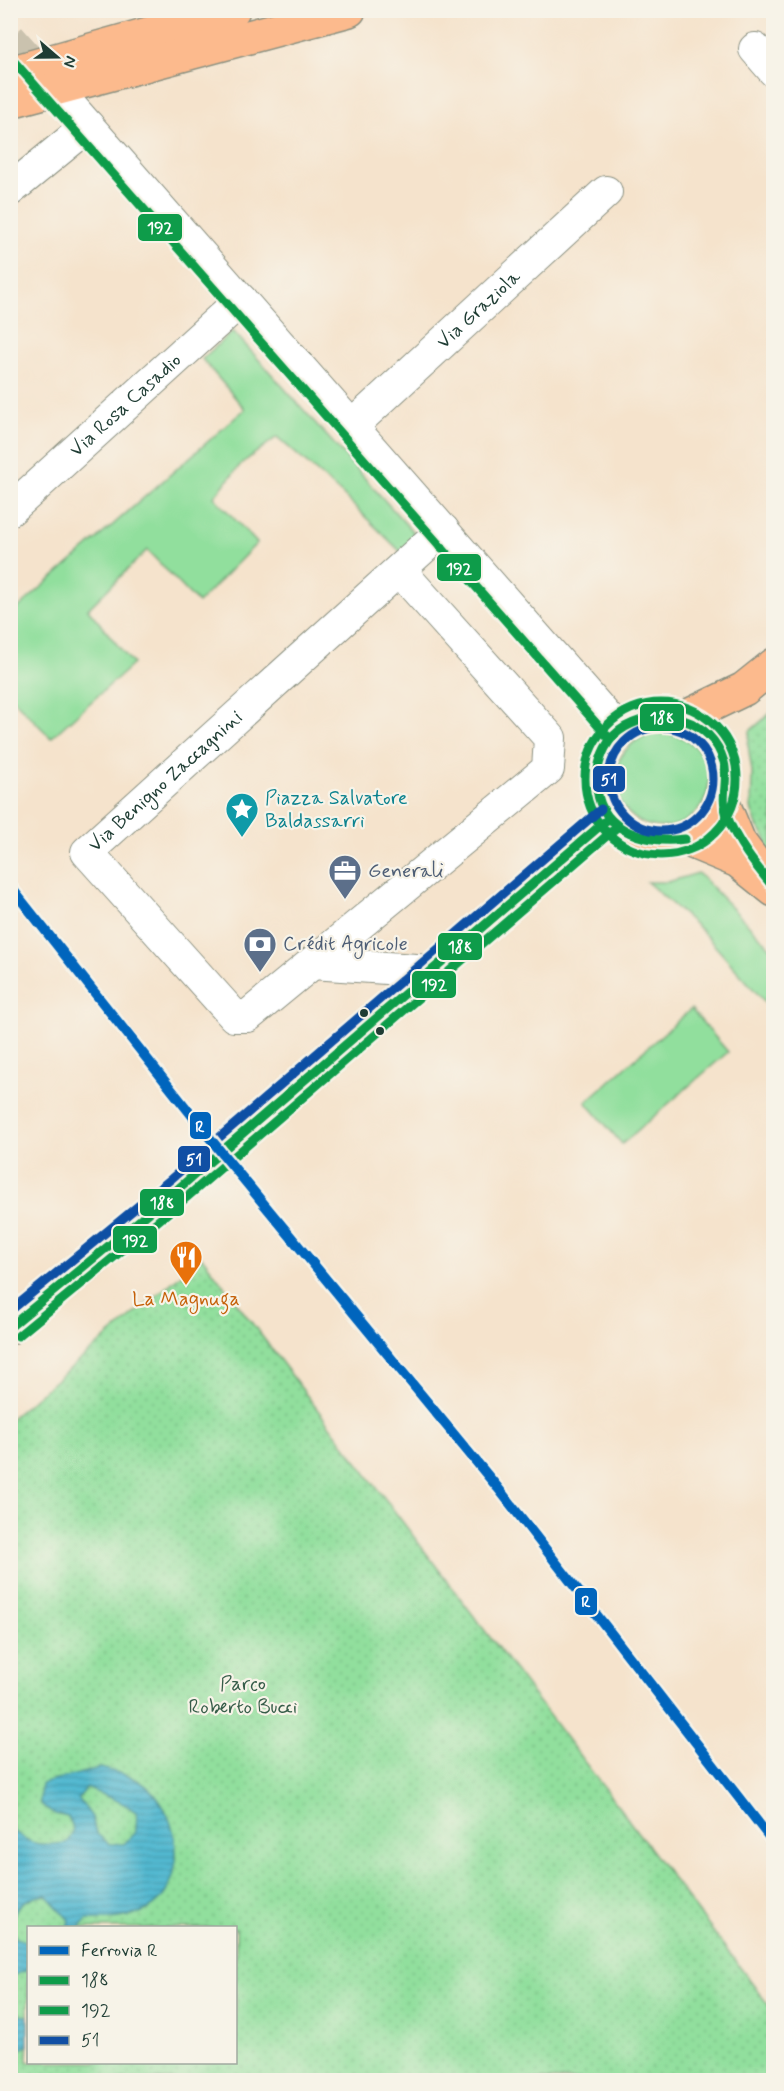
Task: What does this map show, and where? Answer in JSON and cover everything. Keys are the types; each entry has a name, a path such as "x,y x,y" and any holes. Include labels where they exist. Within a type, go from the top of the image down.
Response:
{"main road":[{"path":"10,73 236,24 349,10"},
{"path":"10,101 236,24"},
{"path":"684,718 744,689 774,665"},
{"path":"717,746 744,689"},
{"path":"666,714 684,718 703,729 717,746 724,764 726,782 722,801 714,817 701,830 685,839 664,844 643,841 625,832 609,818 600,801 598,772 606,745 618,730 649,715 666,714"},
{"path":"722,801 739,842 774,889"},
{"path":"10,1327 179,1188 609,818"},
{"path":"685,839 738,861 774,889"}],"street":[{"path":"10,190 80,117 618,730"},
{"name":"Via Graziola","path":"352,426 606,192"},
{"name":"Via Rosa Casadio","path":"10,510 241,300"},
{"name":"Via Benigno Zaccagnini","path":"400,571 550,738 548,769 249,1016 234,1016 87,852 443,530"},
{"path":"312,963 431,971"}],"green space":[{"path":"233,331 421,541 405,556 343,495 277,437 241,464 214,497 257,543 198,603 147,550 88,609 133,664 51,738 11,697 10,615 245,409 202,359"},
{"path":"773,711 773,864 762,852 766,847 766,838 757,826 751,808 752,772 748,745 750,731"},
{"path":"662,733 680,737 695,747 705,762 709,780 705,798 695,813 680,823 662,827 644,823 629,813 619,798 615,780 619,762 629,747 644,737"},
{"path":"698,873 773,950 773,1011 699,928 647,882 668,882"},
{"path":"691,1009 728,1052 622,1144 586,1102"},
{"name":"Parco Roberto Bucci","path":"202,1257 773,2011 773,2080 11,2080 10,1419"}],"water":[{"path":"100,1768 130,1776 139,1781 161,1803 174,1833 175,1866 164,1895 149,1909 139,1913 118,1918 87,1919 81,1926 67,1926 69,1920 46,1895 24,1902 11,1920 11,1829 31,1842 43,1844 66,1843 72,1833 73,1827 68,1817 55,1814 40,1804 41,1784","holes":["87,1788 137,1813 136,1831 124,1844 109,1844 96,1833 92,1817 78,1798"]},
{"path":"10,1926 16,1938 27,1942 27,1970 11,1976"},
{"path":"11,2015 27,2016 27,2046 11,2053"}],"tunnel":[{"path":"10,38 52,85"}],"rail line":[{"name":"R","path":"10,886 221,1152 498,1488 774,1843"}],"transit line":[{"name":"192","path":"10,57 609,738"},
{"name":"192","path":"661,703 676,704 690,709 715,725 731,750 736,764 737,779 736,794 731,808 715,833 690,849 676,854 661,855 646,854 632,849 607,833 591,808 586,794 585,779 586,764 591,750 607,725 632,709 646,704 661,703"},
{"name":"188","path":"685,839 653,839 637,835 623,829 603,809 598,794 597,776 600,762 613,736 625,727 654,717 669,717 684,720 697,726 708,735 718,747 724,762 725,809 731,826 748,854 774,888"},
{"name":"51","path":"661,727 681,731 698,742 709,759 713,779 709,799 698,816 681,827 661,831 641,827 624,816 613,799 609,779 613,759 624,742 641,731 661,727"},
{"name":"51","path":"10,1311 171,1179 601,809"},
{"name":"188","path":"10,1327 179,1188 609,818"},
{"name":"192","path":"18,1336 187,1197 617,827"}],"place":[{"name":"Piazza Salvatore Baldassarri","path":"242,838"},
{"name":"Generali","path":"345,900"},
{"name":"Crédit Agricole","path":"260,973"},
{"name":"La Magnuga","path":"186,1286"}]}
